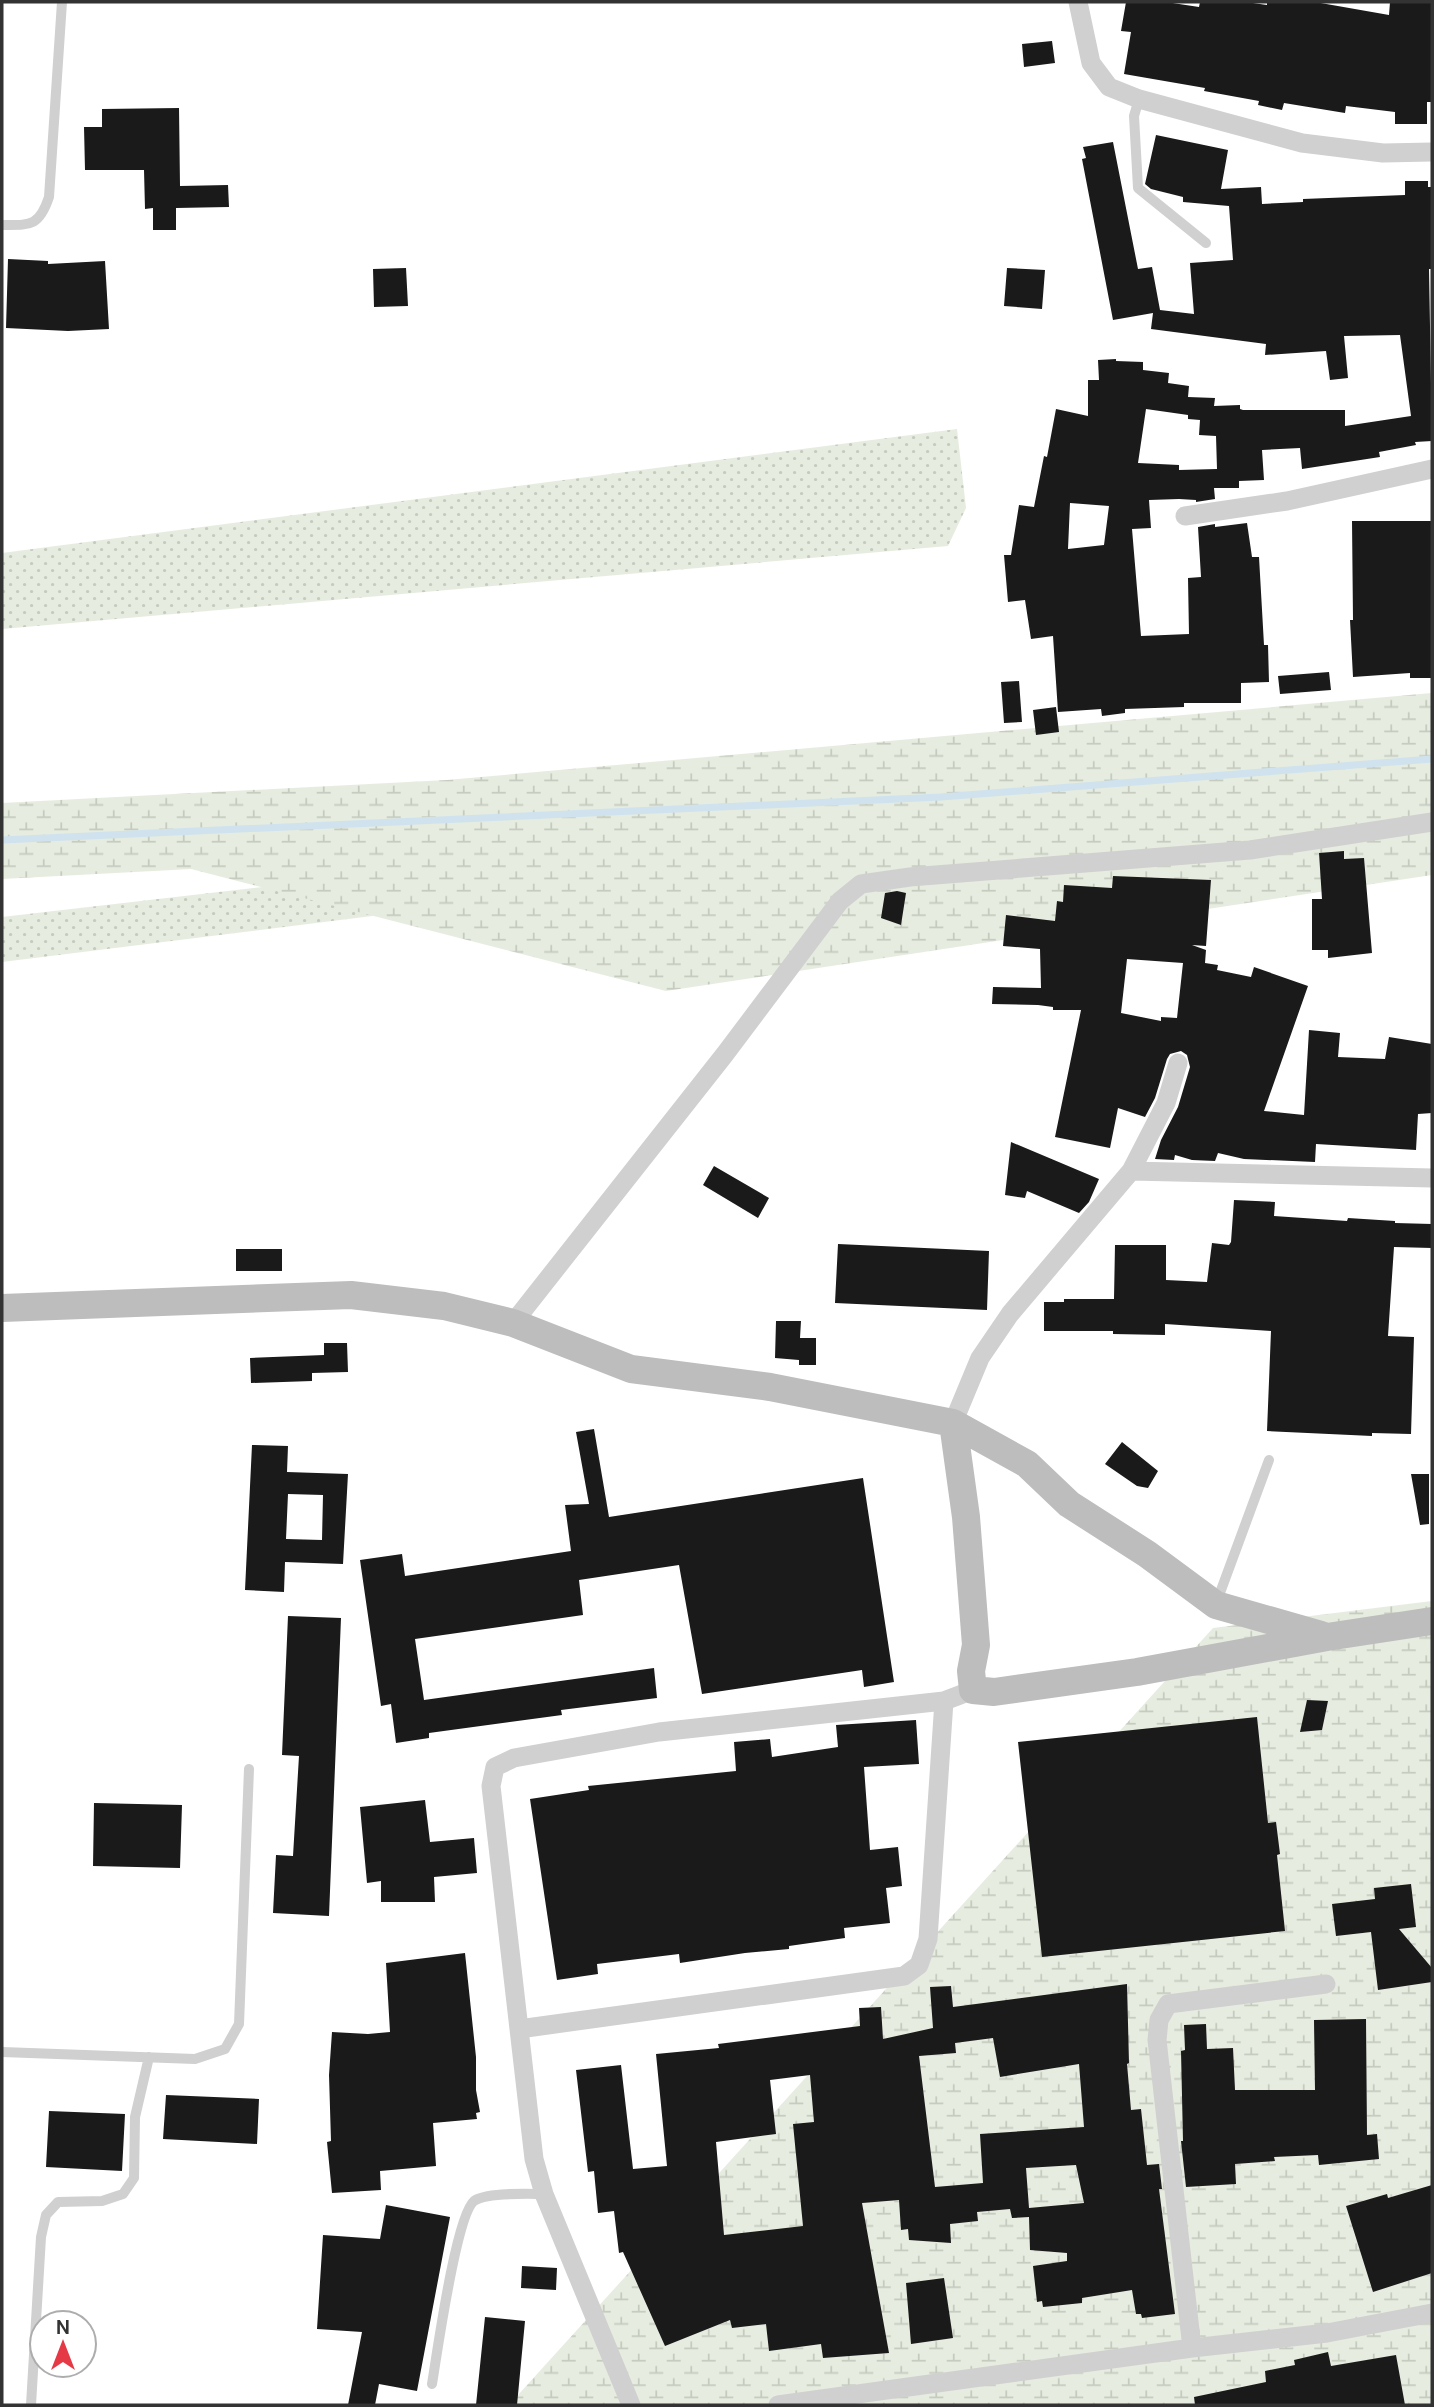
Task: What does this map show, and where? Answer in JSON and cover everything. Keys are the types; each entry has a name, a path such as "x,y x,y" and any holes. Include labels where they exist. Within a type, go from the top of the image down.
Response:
{"street":[{"path":"1078,2 1091,62 1109,87 1139,99 1302,143 1383,153 1432,152"},
{"path":"1185,516 1287,501 1432,469"},
{"path":"513,1323 725,1054 819,927 840,901 861,884 910,877 1250,850 1432,822"},
{"path":"973,1690 971,1671 976,1645 966,1517 953,1423 980,1358 1010,1314 1131,1171 1166,1103 1178,1063"},
{"path":"1131,1171 1432,1178"},
{"path":"2,1308 351,1295 444,1306 513,1323 631,1369 770,1387 953,1423 1027,1464 1069,1504 1147,1554 1216,1605 1327,1637"},
{"path":"631,2405 544,2194 534,2159 491,1786 495,1767 514,1758 659,1732 943,1701 973,1690 994,1692 1137,1672 1327,1637 1432,1622"},
{"path":"519,2029 904,1976 919,1965 928,1939 943,1701"},
{"path":"1192,2348 1162,2091 1157,2040 1159,2020 1168,2004 1326,1984"},
{"path":"778,2405 1192,2348 1327,2333 1432,2313"}],"lane":[{"path":"2,225 32,225 43,215 49,197 62,2"},
{"path":"1139,99 1134,116 1138,188 1206,243"},
{"path":"1216,1605 1269,1460"},
{"path":"2,2052 195,2059 225,2049 239,2024 249,1769"},
{"path":"31,2405 41,2237 46,2215 58,2202 102,2201 123,2194 134,2178 135,2117 149,2057"},
{"path":"432,2384 456,2253 466,2215 474,2201 489,2196 544,2194"}],"green space":[{"path":"957,429 966,508 948,546 2,629 2,553"},
{"path":"1432,693 1432,875 666,991 191,869 2,879 2,803 447,780"},
{"path":"1432,753 1432,784 2,962 2,917"},
{"path":"1432,1601 1432,2405 509,2405 1213,1628"}],"building":[{"path":"1126,2 1166,2 1199,7 1200,2 1267,5 1267,2 1315,2 1389,15 1390,2 1432,2 1432,102 1427,102 1427,124 1395,124 1395,112 1346,106 1345,113 1284,103 1282,110 1258,105 1259,101 1204,91 1205,88 1124,74 1131,32 1121,31"},
{"path":"1052,41 1055,63 1024,67 1022,44"},
{"path":"179,108 180,186 228,185 229,207 176,208 176,230 153,230 153,208 145,209 144,170 85,170 84,127 102,127 102,109"},
{"path":"1156,135 1228,150 1221,189 1261,187 1262,204 1303,202 1303,199 1405,195 1405,181 1428,181 1428,187 1432,187 1432,269 1429,269 1432,441 1415,442 1416,445 1379,452 1380,457 1302,469 1300,448 1262,450 1264,480 1239,481 1239,488 1214,488 1215,499 1196,502 1179,499 1149,500 1151,528 1132,529 1141,636 1189,634 1188,578 1201,577 1198,527 1247,523 1252,557 1259,557 1269,682 1241,683 1241,703 1184,703 1184,707 1125,709 1125,713 1102,716 1101,709 1058,712 1053,636 1031,639 1025,600 1008,602 1004,555 1011,555 1019,505 1034,507 1056,409 1088,416 1088,380 1099,380 1098,360 1143,362 1143,370 1169,373 1168,383 1189,386 1188,397 1215,398 1214,406 1240,405 1243,410 1345,410 1345,426 1411,416 1400,335 1344,336 1348,378 1330,380 1326,351 1265,355 1266,344 1151,329 1153,313 1113,320 1082,159 1086,158 1083,147 1113,142 1138,269 1152,267 1160,310 1194,314 1190,263 1233,260 1229,206 1183,202 1183,197 1151,189 1145,184","holes":["1146,409 1188,415 1188,419 1200,420 1199,435 1216,436 1217,469 1179,470 1179,465 1138,463","1070,503 1109,506 1104,545 1068,549"]},
{"path":"8,259 48,261 48,264 105,261 109,329 68,331 6,328"},
{"path":"406,268 408,306 374,307 373,269"},
{"path":"1007,268 1045,270 1042,309 1004,306"},
{"path":"1352,521 1432,521 1432,678 1410,678 1410,673 1353,677 1350,620 1353,620"},
{"path":"1329,672 1331,690 1280,694 1278,676"},
{"path":"1019,681 1022,722 1004,723 1001,682"},
{"path":"1056,707 1059,732 1036,735 1033,710"},
{"path":"1344,851 1344,859 1364,858 1372,953 1328,958 1328,950 1312,950 1312,899 1322,899 1319,853"},
{"path":"1113,876 1211,880 1206,946 1192,945 1206,950 1205,963 1218,965 1217,970 1251,977 1254,967 1308,986 1264,1111 1304,1115 1309,1030 1340,1033 1338,1057 1385,1059 1389,1037 1432,1044 1432,1113 1418,1114 1416,1150 1316,1144 1315,1162 1244,1159 1218,1153 1215,1161 1192,1160 1175,1155 1174,1160 1155,1159 1161,1140 1178,1107 1190,1067 1187,1055 1181,1051 1170,1054 1167,1059 1155,1098 1145,1117 1118,1108 1110,1148 1055,1137 1081,1010 992,1004 993,987 1041,988 1040,949 1003,946 1006,915 1055,921 1057,901 1063,902 1064,885 1112,888","holes":["1127,959 1183,963 1177,1018 1161,1017 1161,1021 1121,1013"]},
{"path":"885,893 906,893 901,925 881,918"},
{"path":"1011,1142 1099,1179 1089,1202 1079,1213 1027,1191 1025,1198 1005,1195"},
{"path":"714,1166 769,1198 758,1218 703,1185"},
{"path":"1234,1200 1275,1202 1274,1216 1432,1224 1432,1248 1394,1247 1388,1336 1414,1337 1411,1434 1372,1433 1372,1436 1267,1431 1271,1331 1165,1324 1165,1335 1113,1334 1113,1331 1044,1331 1044,1302 1064,1302 1064,1299 1114,1299 1115,1245 1166,1245 1166,1280 1207,1282 1212,1243 1229,1245 1231,1242"},
{"path":"838,1244 989,1251 987,1310 835,1303"},
{"path":"236,1249 282,1249 282,1271 236,1271"},
{"path":"776,1321 801,1321 800,1338 816,1338 816,1365 799,1365 799,1360 775,1358"},
{"path":"324,1343 347,1343 348,1372 312,1373 312,1381 251,1383 250,1358 324,1355"},
{"path":"594,1429 609,1517 863,1478 894,1682 864,1687 862,1670 702,1694 679,1565 579,1580 583,1615 415,1639 424,1700 654,1668 657,1698 561,1710 562,1715 429,1733 429,1738 396,1743 391,1704 381,1706 360,1560 402,1554 405,1576 571,1551 565,1505 589,1504 576,1432"},
{"path":"1122,1442 1158,1471 1148,1488 1137,1486 1105,1464"},
{"path":"252,1445 288,1446 287,1472 348,1474 343,1564 285,1562 284,1592 245,1590","holes":["288,1494 323,1495 322,1540 286,1539"]},
{"path":"1411,1474 1429,1474 1429,1524 1420,1525"},
{"path":"288,1616 341,1618 329,1916 273,1913 276,1855 293,1856 299,1756 282,1755"},
{"path":"1307,1700 1328,1701 1322,1730 1300,1732"},
{"path":"1257,1717 1268,1823 1276,1822 1285,1931 1042,1957 1018,1742"},
{"path":"916,1720 919,1764 864,1767 870,1850 898,1847 902,1886 886,1888 890,1923 844,1928 845,1938 789,1946 789,1949 680,1963 679,1954 597,1964 598,1974 557,1980 530,1799 589,1790 588,1786 736,1771 734,1742 770,1739 772,1757 838,1747 836,1725"},
{"path":"425,1800 430,1842 474,1838 477,1873 434,1877 435,1902 381,1902 381,1881 367,1883 360,1807"},
{"path":"94,1803 182,1805 180,1868 93,1866"},
{"path":"1411,1884 1416,1927 1399,1929 1432,1968 1432,1982 1378,1990 1371,1932 1336,1936 1332,1904 1375,1899 1374,1888"},
{"path":"465,1953 480,2112 476,2113 477,2119 433,2123 436,2166 380,2171 381,2190 332,2193 327,2142 331,2141 329,2075 332,2032 390,2032 386,1963"},
{"path":"1127,1984 1127,2064 1131,2110 1141,2109 1147,2165 1159,2164 1162,2189 1159,2189 1175,2314 1142,2318 1141,2314 1136,2314 1132,2290 1082,2298 1082,2303 1043,2307 1042,2301 1037,2302 1033,2266 1067,2261 1067,2253 1030,2250 1029,2217 1012,2218 1010,2209 977,2212 978,2221 950,2224 951,2243 909,2240 908,2229 901,2230 899,2200 862,2203 889,2353 823,2358 821,2344 769,2351 766,2324 732,2328 730,2320 665,2346 623,2252 619,2253 614,2211 598,2213 594,2171 588,2172 576,2070 621,2065 633,2169 667,2166 656,2054 719,2048 718,2044 860,2026 859,2008 881,2007 883,2039 933,2028 930,1987 951,1986 953,2007","holes":["993,2038 1000,2077 1079,2064 1084,2127 980,2134 983,2183 935,2187 919,2056 956,2053 955,2043","810,2075 814,2122 793,2124 803,2226 724,2235 716,2142 776,2134 770,2080","1076,2165 1084,2203 1029,2208 1026,2168"]},
{"path":"1366,2019 1367,2135 1377,2134 1379,2159 1319,2165 1318,2155 1274,2157 1275,2161 1235,2164 1236,2184 1186,2187 1181,2141 1181,2051 1185,2050 1184,2025 1206,2024 1207,2049 1233,2048 1235,2090 1315,2090 1314,2020"},
{"path":"166,2095 259,2099 257,2144 163,2139"},
{"path":"49,2111 125,2114 122,2171 46,2167"},
{"path":"1432,2185 1432,2273 1373,2292 1346,2206 1387,2194 1388,2198"},
{"path":"386,2205 450,2217 417,2391 379,2384 375,2405 348,2405 362,2332 317,2329 323,2235 380,2239"},
{"path":"522,2266 557,2268 556,2290 521,2288"},
{"path":"944,2278 953,2338 911,2344 906,2283"},
{"path":"485,2317 525,2321 517,2405 476,2405"},
{"path":"1328,2352 1331,2366 1396,2355 1405,2405 1195,2405 1194,2397 1266,2382 1265,2371 1295,2365 1294,2360"}],"waterway":[{"path":"2,840 941,797 1432,759"}]}
